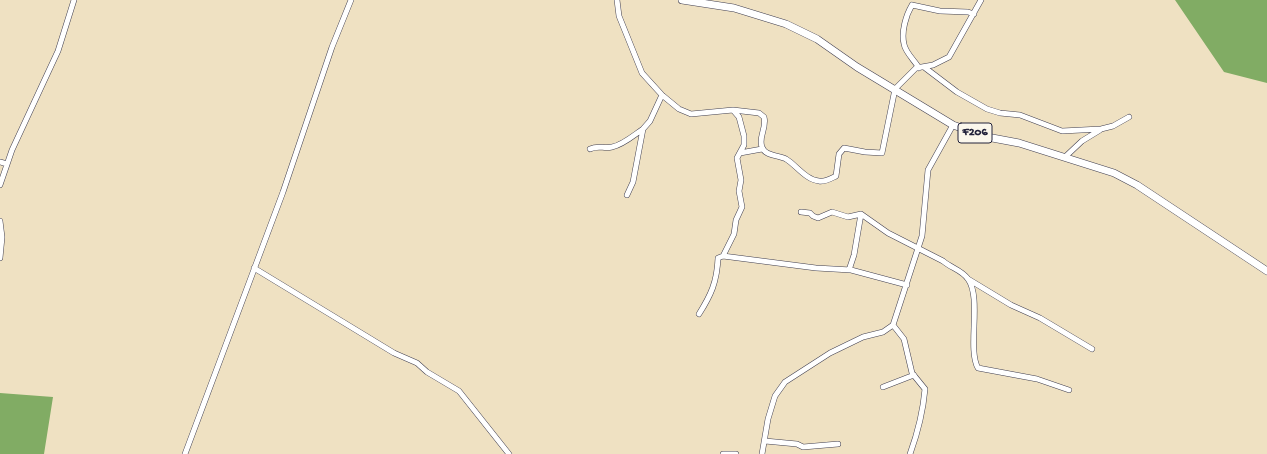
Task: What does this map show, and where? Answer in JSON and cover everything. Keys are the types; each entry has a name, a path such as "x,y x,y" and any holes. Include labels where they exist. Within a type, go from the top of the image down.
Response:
{"main road":[{"name":"F206","path":"682,0 734,8 786,24 817,40 857,68 895,89 953,125 987,137 1019,144 1114,173 1137,185 1267,271"}],"street":[{"path":"0,185 7,164 58,51 74,0"},
{"path":"185,454 282,192 332,47 351,0"},
{"path":"617,0 619,16 642,73 662,95 679,109 691,114 733,110 758,113 764,117 766,124 760,140 762,149 770,155 784,158 791,162 813,180 828,180 836,176 839,154 844,148 865,152 882,153 895,89 911,72 921,67 938,63 949,57 954,52 960,36 981,0"},
{"path":"974,14 968,12 940,11 912,2 907,12 904,44 921,67 968,100 993,111 1020,115 1062,131 1100,129 1113,126 1129,117"},
{"path":"590,149 595,147 612,147 620,144 644,129 650,121 662,95"},
{"path":"723,256 734,234 736,220 742,208 739,191 741,180 737,158 744,145 743,129 739,117 733,110"},
{"path":"762,454 768,419 775,396 785,382 830,353 862,337 883,332 892,325 919,250 922,236 928,170 953,125"},
{"path":"627,195 633,182 644,129"},
{"path":"1065,158 1082,141 1100,129"},
{"path":"740,154 762,149"},
{"path":"0,162 7,164"},
{"path":"801,212 810,213 818,218 832,212 848,217 861,214 888,233 959,270 968,279 1011,306 1040,318 1092,349"},
{"path":"848,270 854,255 861,214"},
{"path":"0,221 2,237 0,258"},
{"path":"698,314 714,288 718,275 718,258 723,256 816,268 848,270 907,285"},
{"path":"254,268 394,354 417,363 427,372 459,391 509,454"},
{"path":"968,279 973,293 974,351 978,368 1037,379 1070,390"},
{"path":"892,325 907,344 907,353 914,375 924,389 923,409 918,433 910,454"},
{"path":"883,387 914,375"},
{"path":"765,440 797,444 808,448 838,444"},
{"path":"723,454 736,454"}],"green space":[{"path":"1175,0 1267,0 1267,83 1224,72"},
{"path":"0,393 53,397 44,454 0,454"}]}
